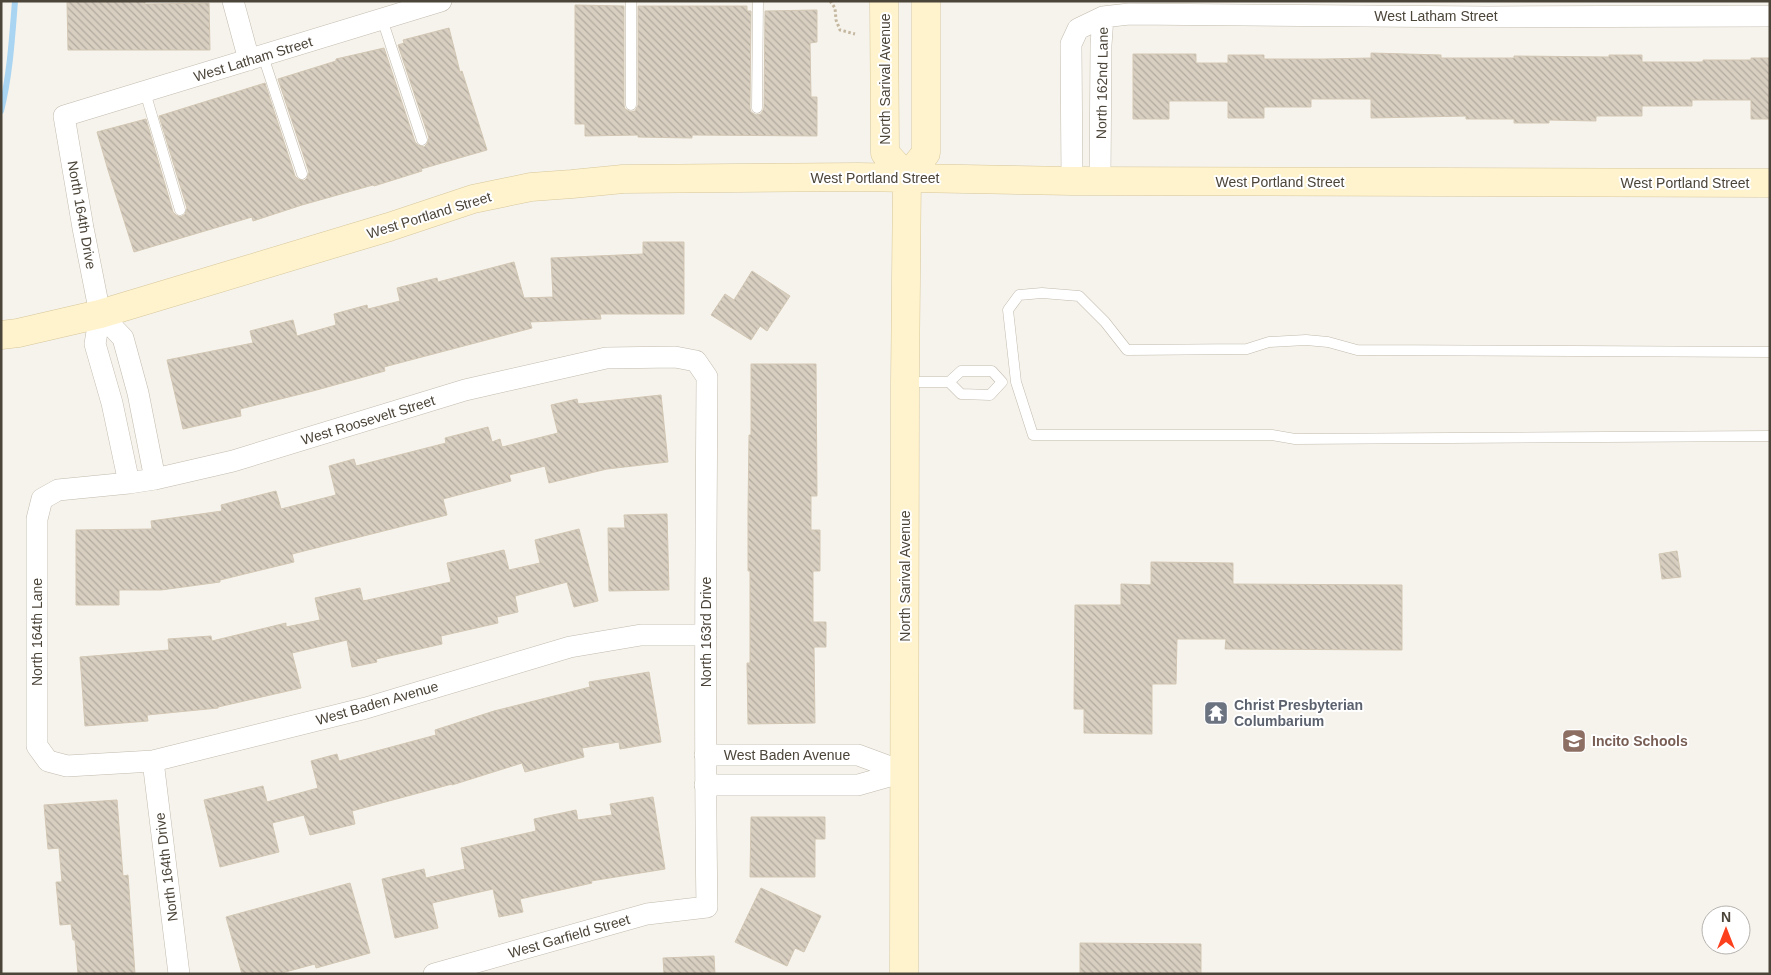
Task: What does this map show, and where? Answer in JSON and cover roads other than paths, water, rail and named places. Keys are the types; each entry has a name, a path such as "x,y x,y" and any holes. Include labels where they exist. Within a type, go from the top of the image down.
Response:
{"street":[{"path":"232,1 256,58"},
{"name":"West Latham Street","path":"64,116 441,1"},
{"name":"North Sarival Avenue","path":"884,1 885,153 907,177 904,974"},
{"path":"907,177 926,152 926,1"},
{"name":"West Latham Street","path":"1103,17 1129,14 1488,9 1770,16"},
{"name":"North 162nd Lane","path":"1072,181 1072,44 1078,29 1103,17 1101,44 1100,181"},
{"name":"North 164th Drive","path":"64,116 100,314 95,344 112,403 129,483"},
{"name":"West Portland Street","path":"1,335 18,334 100,314 380,230 473,199 531,187 623,180 907,177 1072,181 1770,183"},
{"path":"100,314 123,338 138,393 155,479"},
{"name":"West Roosevelt Street","path":"42,499 58,490 155,479 233,460 466,390 606,358 675,357 696,361"},
{"name":"North 163rd Drive","path":"696,361 707,377 706,906"},
{"name":"North 164th Lane","path":"42,499 37,518 37,746 48,761"},
{"name":"West Baden Avenue","path":"48,761 67,766 153,761 366,708 570,647 641,635 706,635"},
{"name":"West Baden Avenue","path":"705,755 858,755 904,772"},
{"name":"North 164th Drive","path":"153,761 179,974"},
{"path":"705,785 858,785 904,772"},
{"name":"West Garfield Street","path":"434,974 647,914 706,906"}],"lane":[{"path":"631,1 631,105"},
{"path":"758,1 758,108"},
{"path":"382,19 422,140"},
{"path":"256,58 302,174"},
{"path":"145,92 180,210"},
{"path":"1770,352 1357,350 1328,342 1306,340 1269,342 1247,349 1127,350 1105,322 1079,296 1042,293 1019,295 1008,310 1016,382 1033,435 1272,435 1296,439 1770,436"},
{"path":"905,382 949,382 961,372 992,371 1002,382"},
{"path":"949,382 961,394 990,395 1002,382 1016,382"}],"waterway":[{"path":"1,111 9,70 15,1"}],"place":[{"name":"Christ Presbyterian Columbarium","path":"1216,713"},
{"name":"Incito Schools","path":"1574,741"}]}
